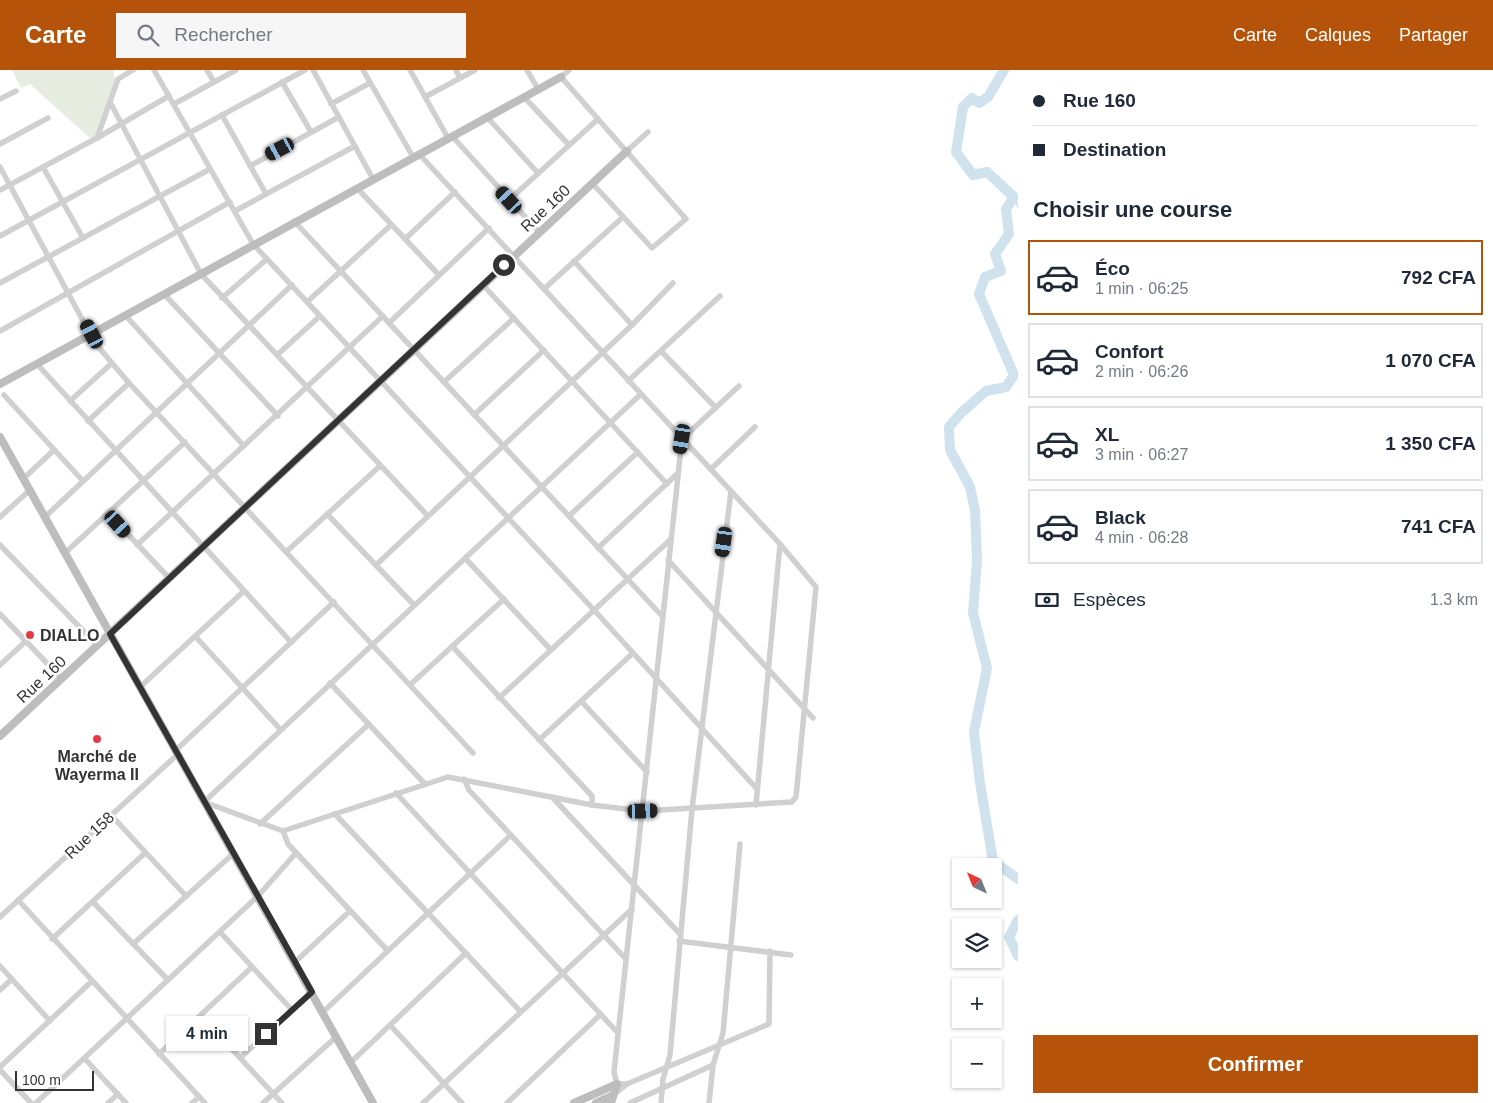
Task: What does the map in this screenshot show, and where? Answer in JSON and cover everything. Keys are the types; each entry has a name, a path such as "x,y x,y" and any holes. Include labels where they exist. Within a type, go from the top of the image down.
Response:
{"street":[{"path":"97,138 118,80 133,70"},
{"path":"154,70 253,244 656,677 757,789"},
{"path":"207,70 214,82"},
{"path":"174,104 236,70"},
{"path":"0,236 305,70"},
{"path":"312,70 373,179"},
{"path":"204,802 283,831 448,777 592,804 643,811 756,806 795,800 816,587 780,544 628,381 515,255 455,192 416,156 363,70"},
{"path":"410,70 450,137 539,232"},
{"path":"456,70 460,78"},
{"path":"425,97 475,70"},
{"path":"527,70 538,90"},
{"path":"0,384 165,295 294,221 538,90 561,77 569,70"},
{"path":"561,77 686,219 652,248 592,183"},
{"path":"282,82 311,132"},
{"path":"331,104 370,83"},
{"path":"0,99 16,91"},
{"path":"0,190 97,138 169,96"},
{"path":"524,97 569,145"},
{"path":"110,102 201,274 428,516"},
{"path":"222,115 266,194"},
{"path":"250,166 339,117"},
{"path":"487,117 538,173"},
{"path":"0,144 48,118"},
{"path":"509,200 598,119"},
{"path":"627,151 648,132"},
{"path":"235,211 355,146"},
{"name":"Rue 160","path":"0,736 627,151"},
{"path":"0,167 70,293 95,343 129,383 411,684 473,753"},
{"path":"43,167 83,238"},
{"path":"0,283 210,169"},
{"path":"357,188 439,275"},
{"path":"405,239 455,192"},
{"path":"0,331 230,202"},
{"path":"545,288 623,217"},
{"path":"294,221 662,616"},
{"path":"307,302 391,225"},
{"path":"388,323 489,228"},
{"path":"222,298 267,259"},
{"path":"574,261 632,325"},
{"path":"376,566 468,477 632,325 673,283"},
{"path":"45,517 292,285"},
{"path":"483,285 573,380 667,484"},
{"path":"165,295 278,416"},
{"path":"628,381 720,296"},
{"path":"126,316 244,446"},
{"path":"277,355 320,316"},
{"path":"137,545 278,416 383,316"},
{"path":"444,382 514,318"},
{"path":"474,415 544,350"},
{"path":"661,351 716,408"},
{"path":"70,401 112,363"},
{"path":"37,364 291,642"},
{"path":"88,421 129,383"},
{"path":"612,1100 617,1084 614,1072 625,958 643,811 682,439 739,386"},
{"path":"204,802 372,643 641,394"},
{"path":"4,395 83,481"},
{"path":"711,469 755,427"},
{"path":"0,436 3,448 24,479 373,1103"},
{"path":"65,553 185,442"},
{"path":"24,479 54,450"},
{"path":"569,516 638,452"},
{"path":"286,552 380,466"},
{"path":"598,548 677,474"},
{"path":"0,517 30,490"},
{"path":"661,1103 663,1079 668,1066 679,938 701,729 731,491"},
{"path":"108,513 169,578"},
{"path":"327,514 414,605"},
{"path":"499,698 671,539"},
{"path":"0,544 97,645"},
{"path":"756,806 780,544"},
{"path":"465,558 551,650"},
{"path":"668,560 813,718"},
{"path":"140,688 244,590"},
{"path":"411,684 504,599"},
{"name":"Rue 158","path":"0,917 111,815 334,602"},
{"path":"0,614 61,678"},
{"path":"195,636 280,729"},
{"path":"0,664 26,641"},
{"path":"452,646 592,796 592,804"},
{"path":"539,740 633,653"},
{"path":"330,683 425,784"},
{"path":"581,701 647,772"},
{"path":"260,824 369,724"},
{"path":"464,779 469,790 625,958"},
{"path":"396,794 618,1034"},
{"path":"552,797 634,885 679,938 791,955"},
{"path":"335,814 520,1011"},
{"path":"111,815 186,896"},
{"path":"283,831 288,844 387,950"},
{"path":"323,1012 427,912 511,835"},
{"path":"709,1103 713,1065 723,1033 740,844"},
{"path":"52,939 146,853"},
{"path":"133,944 234,853"},
{"path":"36,1103 258,896 296,853"},
{"path":"18,900 91,982 205,1103"},
{"path":"93,902 168,980"},
{"path":"423,1103 632,909"},
{"path":"295,962 350,911"},
{"path":"220,932 292,1010"},
{"path":"596,1103 612,1100 627,1084 769,1024 770,951"},
{"path":"350,1063 466,953"},
{"path":"0,966 50,1021"},
{"path":"159,1054 252,967"},
{"path":"0,990 12,979"},
{"path":"31,1103 0,1068 91,982"},
{"path":"240,1058 312,992"},
{"path":"507,1103 600,1015"},
{"path":"201,1016 282,1103"},
{"path":"390,1025 462,1103"},
{"path":"264,1103 336,1037"},
{"path":"84,1059 126,1103"},
{"path":"630,1103 663,1086 713,1065"},
{"path":"574,1103 617,1084 627,1084"},
{"path":"108,1103 118,1094"},
{"path":"192,1103 199,1096"}],"shaded area":[{"path":"12,70 113,70 115,79 95,137 91,139 30,84 21,88"}],"waterway":[{"path":"1004,70 988,97 979,103 972,98 963,107 956,152 973,175 987,172 1014,197 1006,209 1009,234 995,254 1001,271 985,277 979,294 1014,375 1006,387 986,391 961,413 949,427 950,450 970,487 975,510 977,561 973,613 987,668 974,732 980,783 993,861 1018,879"},
{"path":"1014,197 1018,207"},
{"path":"1018,920 1009,937 1018,956"}],"place":[{"name":"DIALLO","path":"30,635"},
{"name":"Marché de Wayerma II","path":"97,739"}],"route":[{"path":"266,1034 312,992 110,634 504,265"}]}
